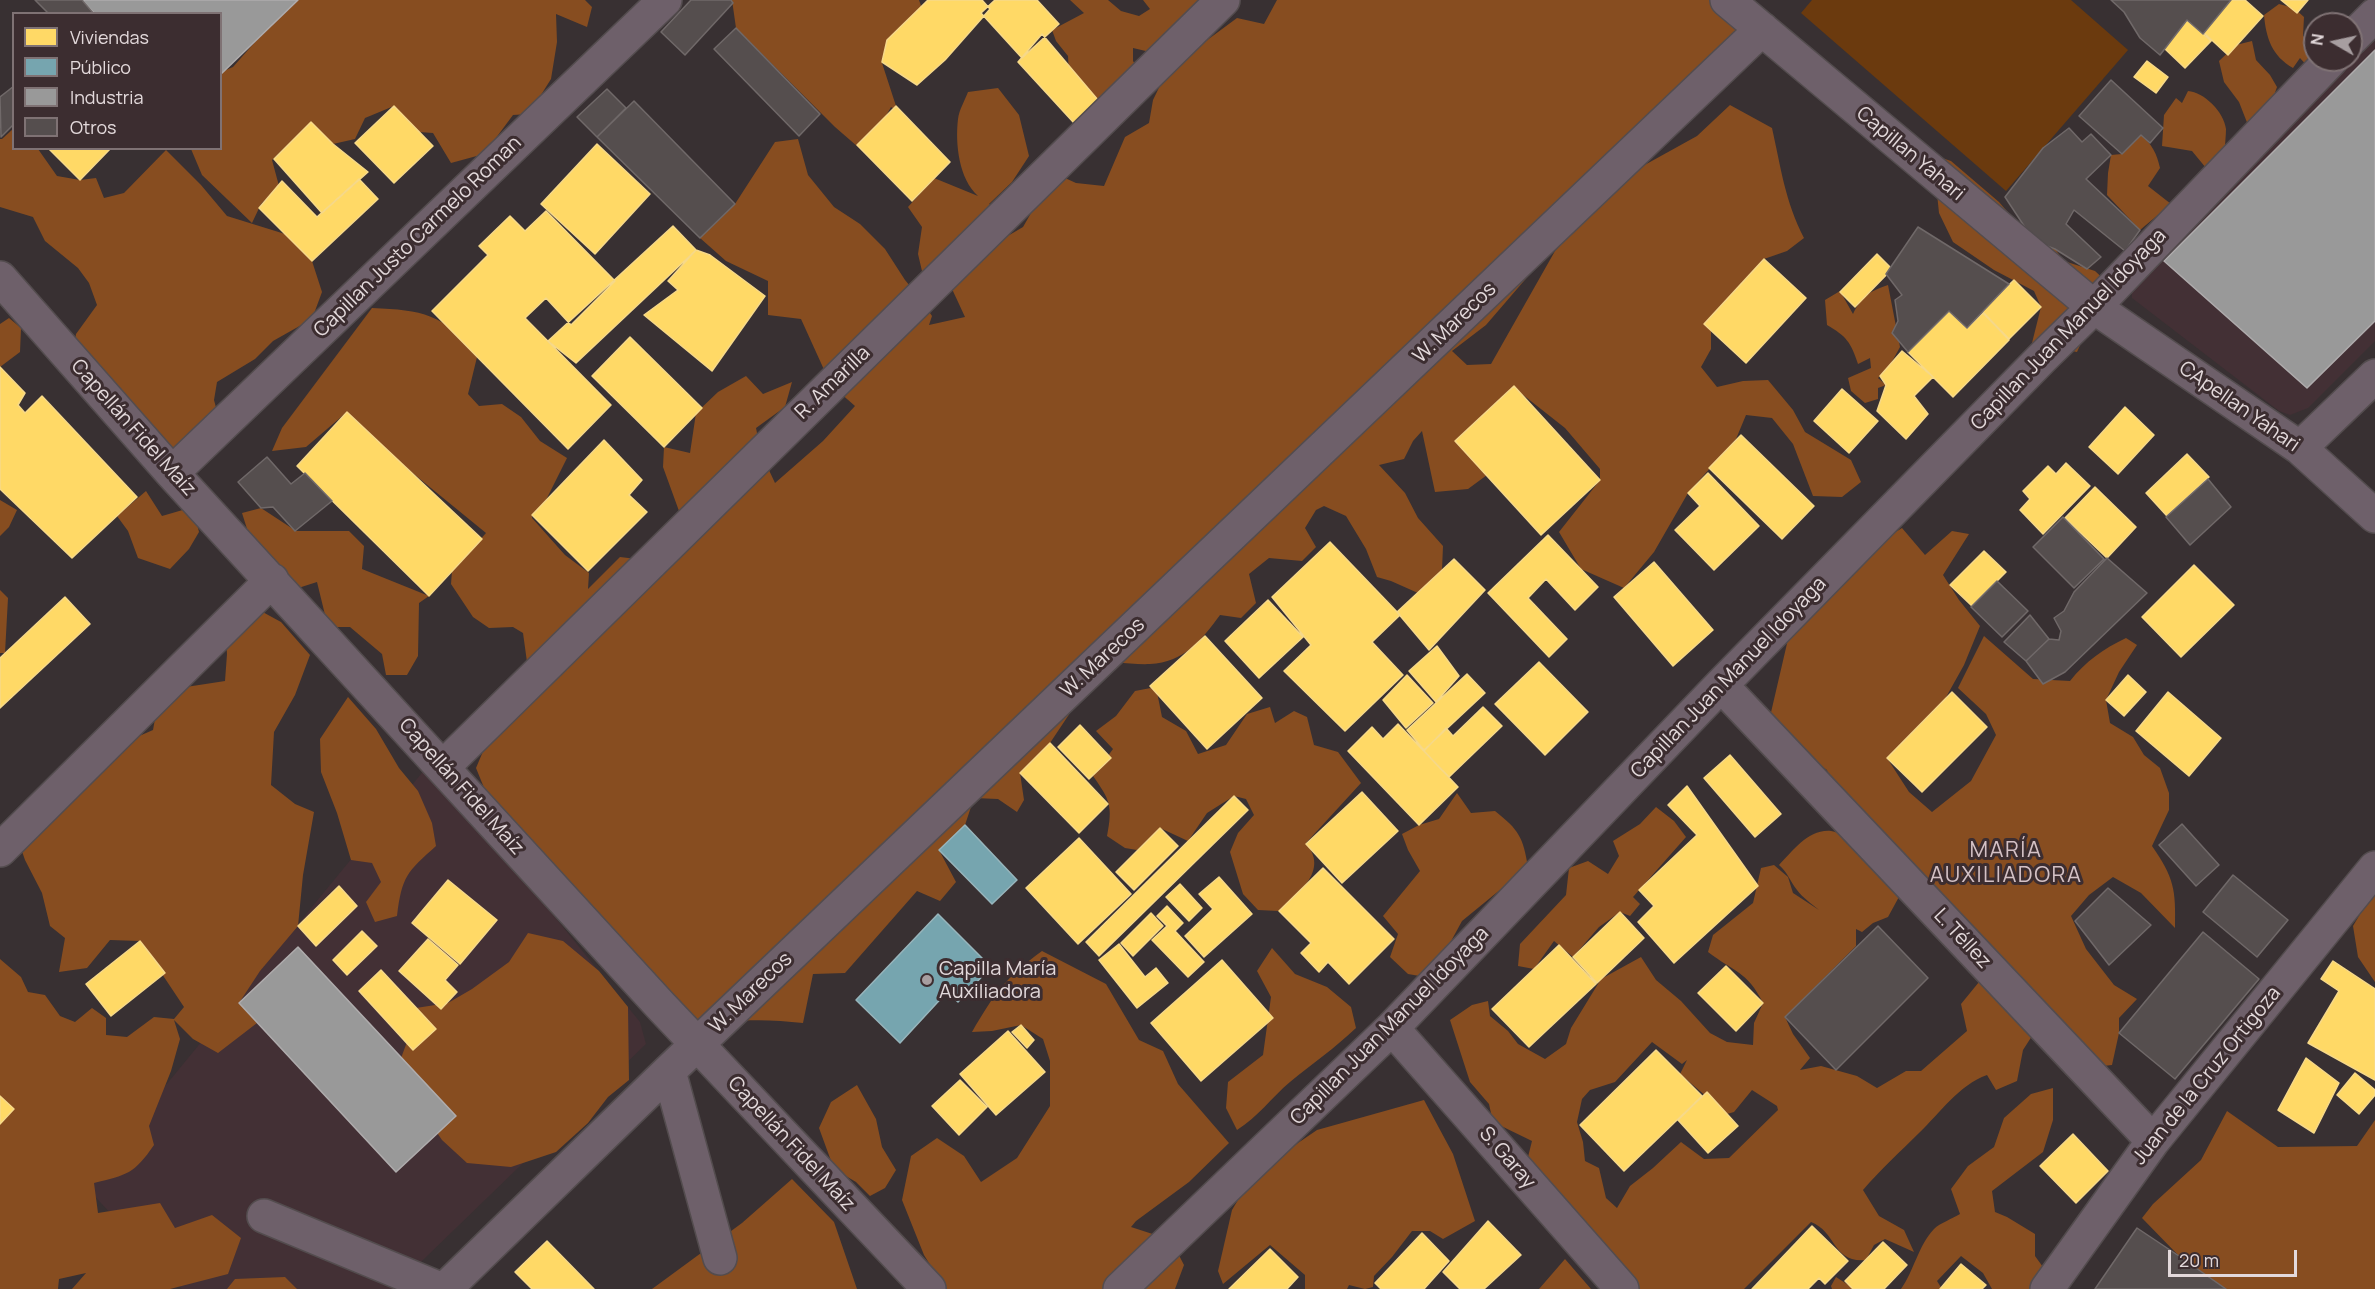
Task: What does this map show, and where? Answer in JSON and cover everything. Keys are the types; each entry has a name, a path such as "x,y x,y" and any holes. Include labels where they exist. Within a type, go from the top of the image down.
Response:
{"street":[{"name":"Capillan Justo Carmelo Roman","path":"172,473 665,0"},
{"name":"R. Amarilla","path":"443,767 1222,0"},
{"name":"Capillan Yahari","path":"1727,0 2094,307"},
{"path":"2363,27 2375,15"},
{"name":"W. Marecos","path":"446,1289 669,1071 1762,29"},
{"name":"Capillan Juan Manuel Idoyaga","path":"1120,1289 1392,1028 1721,685 2094,307 2319,72"},
{"name":"Capellán Fidel Maíz","path":"2,283 172,473 697,1045 929,1289"},
{"name":"CApellan Yahari","path":"2094,307 2300,448 2375,516"},
{"path":"2300,448 2375,376"},
{"path":"0,850 272,580"},
{"name":"L. Téllez","path":"1721,685 2153,1141"},
{"name":"Juan de la Cruz Ortigoza","path":"2047,1289 2153,1141 2375,868"},
{"name":"S. Garay","path":"1392,1028 1622,1289"},
{"path":"669,1071 720,1258"},
{"path":"264,1216 440,1289"}],"shaded area":[{"path":"298,0 585,0 592,7 587,27 556,14 557,42 551,79 529,114 513,115 484,154 451,163 433,133 419,132 394,106 365,118 355,139 333,144 300,133 272,160 279,186 261,204 252,223 202,175 191,150 222,150 222,72 233,67"},
{"path":"732,0 919,0 927,23 913,52 882,63 896,106 908,119 891,107 865,153 835,127 736,28"},
{"path":"1070,0 1108,0 1121,11 1139,16 1150,9 1143,0 1200,0 1150,52 1133,48 1133,61 1144,77 1098,100 1069,75 1068,56 1056,41 1052,30 1084,13"},
{"path":"1277,0 1739,0 1741,12 1736,40 1685,94 1486,325 1452,351 1467,365 1491,364 1555,251 1591,209 1641,167 1697,136 1730,105 1772,128 1788,197 1804,238 1787,251 1764,259 1705,324 1711,331 1711,349 1701,367 1717,387 1743,381 1768,380 1793,410 1805,432 1851,460 1861,482 1842,497 1813,496 1793,444 1772,418 1746,415 1736,439 1688,493 1654,552 1624,588 1581,569 1559,532 1600,480 1600,469 1565,428 1513,387 1455,441 1487,475 1468,489 1435,492 1422,431 1413,441 1404,459 1379,465 1405,493 1418,518 1443,546 1442,570 1418,593 1377,577 1366,549 1346,516 1324,506 1316,510 1305,528 1316,547 1302,561 1269,558 1249,574 1256,603 1241,618 1220,615 1191,648 1173,659 1150,664 1098,665 1063,695 1070,713 1050,743 1020,773 1024,800 1017,812 998,799 974,798 965,825 939,850 956,882 940,901 917,891 845,973 813,974 803,1023 749,1020 696,1029 585,910 564,875 489,800 476,768 500,711 527,662 523,633 513,627 489,628 473,617 451,584 452,571 486,533 404,466 347,412 306,447 272,451 282,428 372,308 405,310 442,322 478,353 468,394 479,406 502,404 521,417 540,441 567,458 545,502 532,515 532,518 565,555 589,573 588,589 620,557 653,561 679,535 679,511 663,467 664,447 690,453 696,413 718,392 746,376 763,394 792,382 785,407 756,428 761,453 775,483 823,441 855,406 831,385 801,319 768,315 768,281 726,261 700,238 735,204 775,142 798,139 808,175 834,207 860,224 885,249 932,316 929,325 965,317 946,276 938,279 922,271 918,254 922,227 908,207 934,178 978,196 966,180 958,150 958,119 968,92 998,88 1019,115 1029,156 1012,182 989,204 999,211 960,264 1023,227 1054,173 1076,183 1104,186 1125,137 1149,123 1153,100 1168,69 1237,18 1264,24"},
{"path":"1812,0 2071,0 2128,50 2006,191 1801,13"},
{"path":"2279,4 2294,8 2303,16 2303,61 2300,58 2293,68 2280,58 2271,46 2264,15"},
{"path":"2375,30 2375,341 2308,408 2290,415 2279,411 2132,298 2132,287 2335,72 2363,72 2363,42"},
{"path":"2252,41 2256,60 2270,75 2277,87 2272,101 2248,125 2239,102 2224,82 2219,61 2236,45"},
{"path":"2188,91 2200,95 2212,104 2221,116 2226,129 2225,149 2206,168 2192,151 2162,146 2164,115 2176,98 2182,103"},
{"path":"12,130 12,150 39,150 57,176 80,180 96,178 104,198 124,193 166,150 201,185 227,216 285,234 312,261 322,292 312,319 273,341 255,359 217,382 214,400 223,434 204,463 111,430 97,412 73,355 76,334 97,305 89,283 78,268 45,241 33,217 0,207 0,139"},
{"path":"2141,135 2154,150 2160,168 2148,186 2171,204 2140,230 2107,195 2111,155 2122,154"},
{"path":"1933,155 1951,161 1999,202 2024,231 2046,237 2064,261 2095,271 2108,283 2077,352 2053,347 2042,358 2032,343 2041,307 2034,291 1994,270 1953,242 1939,213"},
{"path":"1888,285 1900,347 1889,367 1878,378 1886,385 1878,388 1878,399 1865,403 1851,391 1848,378 1871,368 1870,358 1858,364 1847,340 1827,325 1825,300 1840,291 1853,314 1866,295"},
{"path":"9,318 21,328 20,352 0,367 0,324"},
{"path":"146,491 162,516 193,507 199,532 189,549 170,569 138,558 128,531 117,516"},
{"path":"0,500 17,510 9,527 0,536"},
{"path":"261,508 296,531 349,531 364,546 362,569 429,596 419,603 418,656 407,675 386,675 382,654 350,627 328,627 317,582 292,590 248,532 242,513"},
{"path":"1902,528 1925,555 1952,531 1969,534 1943,575 1980,626 1964,665 1945,699 1887,758 1909,792 1932,812 1971,781 1996,735 1986,714 1958,688 1984,636 2033,679 2070,681 2102,651 2118,642 2126,638 2137,645 2119,672 2106,700 2110,723 2133,737 2144,755 2160,768 2169,793 2169,810 2152,846 2172,884 2175,928 2141,893 2113,877 2089,895 2071,916 2086,949 2114,985 2137,999 2119,1018 2119,1033 2112,1065 2094,1067 2032,1036 2023,1050 2017,1081 1996,1090 1987,1075 1968,1085 1950,1100 1863,1190 1879,1216 1904,1230 1914,1252 1885,1239 1874,1245 1866,1260 1855,1260 1841,1252 1826,1233 1811,1222 1744,1289 1605,1289 1582,1254 1558,1241 1560,1227 1526,1165 1532,1141 1493,1122 1489,1104 1470,1082 1450,1020 1472,1005 1488,1001 1490,1016 1508,1031 1518,1044 1545,1059 1566,1044 1571,1028 1601,979 1641,957 1656,980 1681,1001 1710,1033 1727,1042 1753,1045 1754,1023 1763,1003 1745,978 1708,952 1713,935 1753,903 1761,868 1774,865 1788,877 1793,893 1819,910 1799,893 1785,871 1779,865 1808,837 1823,831 1838,833 1861,847 1836,807 1827,770 1800,751 1769,721 1792,622 1875,545","holes":["1900,895 1988,971 1961,1004 1967,1031 1921,1071 1906,1071 1877,1088 1857,1076 1821,1066 1800,1070 1810,1058 1793,1034 1785,1017 1856,946 1856,929 1862,932 1873,923 1888,917","1652,1042 1682,1064 1687,1060 1680,1074 1727,1114 1734,1112 1752,1090 1777,1106 1778,1110 1729,1158 1704,1159 1681,1142 1630,1186 1617,1208 1606,1198 1599,1168 1585,1161 1583,1142 1577,1122 1582,1099 1590,1090 1615,1082"]},
{"path":"0,590 8,598 5,653 0,653"},
{"path":"259,610 281,622 310,655 295,695 274,732 271,785 295,804 314,812 303,875 298,926 260,971 239,1003 257,1023 218,1053 193,1039 174,1020 180,1039 171,1071 149,1126 154,1145 141,1162 129,1172 94,1183 98,1213 160,1203 175,1228 212,1215 241,1238 228,1274 170,1289 72,1289 86,1273 59,1279 58,1289 0,1289 0,959 21,977 28,992 45,995 60,1016 75,1022 92,1008 106,1018 106,1035 127,1037 154,1017 174,1019 184,1007 140,941 110,940 87,968 59,972 65,938 50,926 42,893 25,860 16,834 123,743 153,730 160,691 225,681 227,654 225,626"},
{"path":"1156,687 1162,717 1186,731 1198,754 1226,745 1247,714 1270,707 1275,723 1294,711 1307,717 1314,745 1338,752 1361,783 1306,843 1312,853 1313,872 1302,889 1279,911 1258,910 1243,894 1230,852 1238,833 1254,815 1246,799 1234,796 1207,813 1188,841 1160,828 1137,850 1125,848 1107,836 1110,817 1109,804 1093,776 1113,749 1096,731 1116,716 1135,691"},
{"path":"348,697 376,729 399,768 418,791 432,823 436,846 418,862 404,883 397,916 375,922 366,902 381,882 372,863 351,860 337,813 321,772 320,739"},
{"path":"430,763 640,1022 646,1044 393,1289 182,1289 84,1185"},
{"path":"1457,793 1471,813 1495,811 1515,829 1522,841 1528,867 1462,921 1431,978 1408,974 1390,957 1398,934 1383,916 1420,871 1402,834 1419,825 1439,819"},
{"path":"1656,807 1674,821 1686,837 1633,897 1640,904 1630,916 1620,912 1599,927 1573,957 1554,941 1534,969 1518,966 1520,944 1566,895 1569,868 1588,861 1608,874 1619,856 1613,841 1640,824"},
{"path":"2375,889 2375,982 2358,957 2353,926"},
{"path":"528,933 563,941 599,971 628,1007 629,1080 608,1097 588,1123 556,1152 511,1167 467,1163 442,1140 397,1069 411,1031 416,1008 448,1003 472,989 509,962"},
{"path":"1272,948 1295,974 1327,987 1351,1007 1356,1028 1290,1082 1237,1130 1226,1108 1228,1082 1263,1055 1271,997 1257,971"},
{"path":"1042,951 1106,984 1139,1040 1163,1051 1178,1084 1229,1143 1189,1182 1131,1227 1171,1240 1184,1265 1175,1289 945,1289 924,1255 902,1200 911,1156 937,1138 964,1156 981,1182 1017,1158 1050,1106 1050,1061 1043,1039 1021,1025 992,1031 972,1032 1002,987 1019,969"},
{"path":"857,1085 876,1119 882,1147 896,1170 885,1188 870,1196 856,1182 834,1169 819,1128 831,1102"},
{"path":"2053,1088 2053,1120 2043,1152 1992,1191 1995,1212 2035,1234 2035,1256 2048,1274 2040,1289 1992,1289 1983,1273 1961,1256 1937,1281 1942,1289 1901,1289 1929,1236 1937,1227 1960,1214 1951,1189 1968,1166 1994,1147 2004,1118 2031,1094"},
{"path":"1424,1100 1453,1154 1475,1221 1443,1239 1430,1231 1412,1231 1374,1276 1373,1287 1365,1289 1349,1285 1347,1289 1305,1289 1305,1275 1270,1245 1223,1284 1218,1271 1232,1210 1254,1173 1317,1130"},
{"path":"2227,1111 2278,1147 2357,1146 2375,1120 2375,1289 2226,1289 2179,1256 2142,1218 2153,1204 2201,1160"},
{"path":"792,1179 834,1222 857,1289 652,1289 742,1223"},
{"path":"1565,1259 1591,1289 1539,1289"},
{"path":"285,1277 297,1289 227,1289 235,1279"},
{"path":"1836,1277 1853,1289 1832,1289 1831,1286"}],"building: Viviendas":[{"path":"928,0 982,0 990,9 945,60 917,85 882,62 887,40"},
{"path":"995,0 1037,0 1059,24 1022,58 981,13"},
{"path":"2230,0 2245,0 2263,16 2228,55 2202,31"},
{"path":"2281,0 2308,0 2297,13"},
{"path":"2187,20 2211,41 2185,68 2164,48"},
{"path":"1042,34 1098,100 1074,123 1018,62"},
{"path":"2147,61 2168,77 2156,93 2134,77"},
{"path":"394,106 433,146 394,183 355,143"},
{"path":"896,106 950,162 912,201 857,145"},
{"path":"311,122 333,144 368,172 322,213 274,159"},
{"path":"597,144 650,194 595,254 541,204"},
{"path":"50,150 109,150 80,180"},
{"path":"359,179 378,199 312,261 259,208 282,181 317,217"},
{"path":"546,211 615,281 571,325 546,298 525,318 611,405 568,449 432,311 488,255 479,246 510,216 525,231"},
{"path":"673,226 696,250 576,363 548,341"},
{"path":"696,250 710,255 765,296 712,371 644,315 678,290 668,281"},
{"path":"1877,254 1892,269 1855,307 1840,292"},
{"path":"1764,259 1806,298 1746,363 1704,324"},
{"path":"2014,280 2041,307 2009,339 1982,311"},
{"path":"1949,311 1967,328 1983,313 2009,340 1953,397 1908,352"},
{"path":"630,337 702,408 664,447 592,376"},
{"path":"1902,351 1933,377 1914,396 1928,414 1906,439 1877,411 1886,385 1880,376"},
{"path":"0,367 25,393 18,405 25,413 42,396 137,497 72,558 0,489"},
{"path":"1514,386 1600,480 1541,535 1455,441"},
{"path":"1842,389 1878,421 1849,453 1814,421"},
{"path":"2125,407 2154,435 2118,474 2089,447"},
{"path":"347,412 482,539 429,596 297,466"},
{"path":"1741,435 1814,506 1782,539 1709,468"},
{"path":"604,440 642,480 629,495 647,512 588,571 532,515"},
{"path":"2187,454 2209,477 2167,516 2146,493"},
{"path":"2066,463 2090,486 2043,534 2020,510 2030,499 2023,491 2048,466 2056,474"},
{"path":"1708,473 1759,526 1714,570 1675,530 1700,506 1688,493"},
{"path":"2095,487 2136,527 2107,558 2065,518"},
{"path":"1548,535 1598,587 1575,610 1546,579 1528,598 1567,639 1549,657 1488,593"},
{"path":"1330,542 1400,615 1372,642 1403,675 1345,731 1284,671 1311,645 1272,597"},
{"path":"1984,551 2006,572 1972,606 1950,585"},
{"path":"1454,559 1485,590 1429,650 1397,612"},
{"path":"1654,562 1713,630 1673,666 1614,597"},
{"path":"2194,565 2234,605 2181,657 2142,617"},
{"path":"65,597 90,624 0,708 0,658"},
{"path":"1268,600 1303,637 1259,678 1225,641"},
{"path":"1205,636 1262,698 1207,749 1150,686"},
{"path":"1437,646 1459,676 1436,702 1409,671"},
{"path":"1539,662 1588,712 1545,755 1495,704"},
{"path":"1467,674 1485,693 1424,750 1407,730"},
{"path":"1407,675 1433,703 1406,728 1383,700"},
{"path":"2128,675 2146,692 2124,716 2106,700"},
{"path":"1952,692 1987,727 1922,792 1887,758"},
{"path":"2168,692 2221,738 2189,776 2136,731"},
{"path":"1483,707 1502,726 1449,777 1424,751 1446,728 1453,736"},
{"path":"1398,724 1458,787 1419,825 1348,751 1372,727 1383,739"},
{"path":"1080,725 1111,758 1089,779 1058,747"},
{"path":"1050,743 1108,804 1079,833 1020,773"},
{"path":"1730,755 1781,814 1755,837 1704,778"},
{"path":"1687,786 1758,886 1674,963 1638,922 1654,906 1639,890 1697,835 1668,805"},
{"path":"1362,792 1398,831 1342,883 1306,844"},
{"path":"1234,796 1248,810 1099,956 1086,942"},
{"path":"1160,828 1178,846 1134,890 1116,872"},
{"path":"1079,838 1131,894 1078,944 1026,888"},
{"path":"1323,868 1394,939 1349,984 1328,962 1319,972 1301,953 1311,943 1279,911"},
{"path":"1219,877 1252,914 1204,957 1185,936 1213,909 1199,894"},
{"path":"448,880 497,920 460,964 412,923"},
{"path":"1180,884 1202,908 1189,921 1166,897"},
{"path":"339,886 357,906 316,946 298,926"},
{"path":"1167,906 1183,923 1175,931 1204,962 1188,977 1152,940 1167,926 1157,916"},
{"path":"1620,912 1644,938 1597,983 1573,957"},
{"path":"1151,913 1163,926 1133,956 1121,943"},
{"path":"362,931 377,946 347,975 333,960"},
{"path":"428,939 458,965 445,980 457,992 441,1009 399,971"},
{"path":"140,941 165,973 111,1016 86,984"},
{"path":"1119,944 1145,977 1156,968 1168,983 1137,1008 1099,960"},
{"path":"1559,945 1596,984 1529,1047 1492,1009"},
{"path":"1222,960 1273,1018 1201,1081 1151,1023"},
{"path":"2333,961 2375,989 2375,1080 2308,1043 2339,991 2321,979"},
{"path":"1726,966 1763,1003 1736,1031 1698,993"},
{"path":"381,970 436,1029 413,1050 359,991"},
{"path":"1021,1025 1034,1040 1027,1048 1012,1032"},
{"path":"1008,1031 1045,1072 996,1115 960,1074"},
{"path":"1656,1050 1702,1096 1624,1171 1580,1125"},
{"path":"2306,1058 2339,1083 2314,1133 2278,1110"},
{"path":"2355,1073 2375,1090 2375,1095 2359,1114 2337,1095"},
{"path":"960,1080 987,1107 959,1135 932,1106"},
{"path":"1707,1092 1738,1126 1708,1153 1678,1120"},
{"path":"0,1096 14,1109 0,1124"},
{"path":"2073,1134 2108,1171 2076,1203 2040,1166"},
{"path":"1488,1221 1521,1255 1484,1289 1460,1289 1443,1272"},
{"path":"1812,1226 1848,1261 1825,1284 1819,1278 1808,1289 1752,1289"},
{"path":"1422,1233 1449,1261 1424,1289 1381,1289 1375,1283"},
{"path":"547,1241 594,1289 532,1289 515,1272"},
{"path":"1883,1242 1907,1265 1884,1289 1853,1289 1845,1281"},
{"path":"1270,1249 1298,1277 1287,1289 1229,1289"},
{"path":"1961,1264 1986,1285 1982,1289 1940,1289"}],"building: Público":[{"path":"965,825 1017,880 992,904 939,850"},
{"name":"Capilla María Auxiliadora","path":"938,914 991,967 958,1002 947,992 900,1043 856,1000"}],"building: Industria":[{"path":"298,0 222,73 222,12 93,12 83,1"},
{"path":"2375,50 2375,321 2307,388 2164,261 2353,72 2363,72 2363,62"},
{"path":"298,947 456,1116 396,1172 239,1003"}],"building: Otros":[{"path":"35,0 82,0 92,12 47,12"},
{"path":"691,0 731,0 733,3 685,55 661,32"},
{"path":"2111,0 2231,0 2203,34 2187,20 2160,55 2140,38 2124,12"},
{"path":"736,28 820,114 799,136 714,49"},
{"path":"2111,80 2163,128 2150,143 2141,135 2122,154 2079,116"},
{"path":"12,88 12,126 1,137 0,97"},
{"path":"607,89 626,108 597,137 577,117"},
{"path":"634,101 735,204 700,238 597,137"},
{"path":"2069,128 2082,142 2091,134 2111,155 2086,179 2140,230 2125,251 2074,210 2066,224 2101,257 2087,269 2055,249 2034,241 2005,197 2043,148"},
{"path":"1918,227 2009,284 1967,328 1949,311 1908,352 1892,333 1898,321 1895,300 1902,295 1886,274"},
{"path":"267,457 291,484 305,473 332,501 295,531 273,507 261,508 238,482"},
{"path":"2208,479 2231,507 2190,545 2166,517"},
{"path":"2063,517 2104,559 2074,588 2033,547"},
{"path":"2107,558 2147,593 2065,672 2043,684 2026,661 2049,639 2059,640 2061,631 2054,618 2064,611 2074,592"},
{"path":"1997,581 2028,611 2002,637 1971,607"},
{"path":"2030,615 2049,639 2026,661 2004,642"},
{"path":"2182,824 2219,865 2196,886 2159,845"},
{"path":"2233,875 2288,920 2257,957 2203,912"},
{"path":"2108,888 2151,925 2109,965 2075,921"},
{"path":"1878,926 1928,978 1836,1070 1785,1017"},
{"path":"2203,932 2259,979 2175,1079 2119,1033"},
{"path":"2137,1228 2179,1256 2226,1289 2095,1289"}],"place":[{"name":"Capilla María Auxiliadora","path":"927,980"}],"district":[{"name":"MARÍA AUXILIADORA","path":"2006,864"}]}
